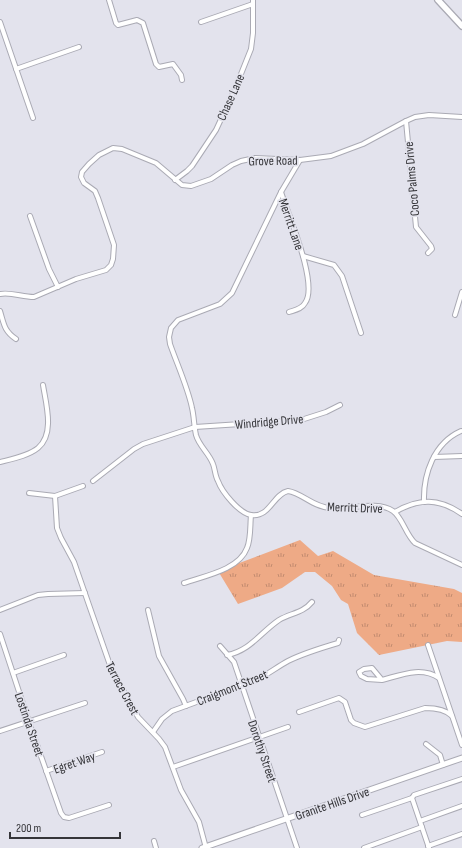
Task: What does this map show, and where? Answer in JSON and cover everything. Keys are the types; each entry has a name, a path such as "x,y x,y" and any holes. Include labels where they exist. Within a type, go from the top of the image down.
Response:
{"main road":[{"path":"438,0 462,26"}],"street":[{"path":"109,0 116,23 118,25 137,20 143,23 156,64 159,67 173,64 181,75 182,80"},
{"path":"201,22 253,2"},
{"name":"Chase Lane","path":"175,180 192,166 216,130 235,89 251,49 253,33 253,2"},
{"path":"0,22 33,118"},
{"path":"16,69 79,47"},
{"name":"Grove Road","path":"0,294 9,293 34,298 76,279 106,270 111,264 114,245 98,198 94,191 84,183 81,177 82,172 88,164 99,155 113,148 122,148 156,163 182,186 191,186 211,179 232,165 241,161 255,158 300,160 331,156 352,149 406,120 429,115 462,117"},
{"name":"Coco Palms Drive","path":"406,120 416,227 431,246 432,250 428,253"},
{"path":"184,583 229,567 239,560 247,549 251,515 242,511 234,504 218,482 213,463 198,440 192,406 170,344 169,337 171,328 178,320 220,304 232,293 281,192 300,160"},
{"name":"Merritt Lane","path":"281,192 303,256 309,279 308,298 302,307 289,312"},
{"path":"30,216 49,269 58,287"},
{"name":"Merritt Lane","path":"303,256 334,265 339,270 361,333"},
{"path":"455,315 462,292"},
{"path":"0,311 8,334 16,339"},
{"path":"0,462 28,454 38,448 44,441 48,430 44,386"},
{"name":"Windridge Drive","path":"93,481 138,446 195,427 301,420 340,406"},
{"path":"424,502 426,474 434,457 450,436 461,431"},
{"path":"434,457 462,456"},
{"path":"29,492 55,496 83,486"},
{"name":"Merritt Drive","path":"251,515 267,510 282,493 288,491 291,491 310,502 324,507 386,507 395,512 410,539 415,543 462,565"},
{"name":"Terrace Crest","path":"55,496 57,528 60,538 74,562 111,668 138,716 165,747 180,790 199,822 205,848"},
{"path":"395,512 415,503 433,502 442,503 462,514"},
{"path":"0,610 38,595 85,593"},
{"path":"227,655 244,649 274,624 282,619 307,609 312,602"},
{"path":"148,610 159,656 186,706"},
{"name":"Lostinda Street","path":"0,634 61,813 64,817 69,818 109,805"},
{"name":"Craigmont Street","path":"152,732 166,715 266,676 293,659 338,643 339,640"},
{"path":"428,645 462,745"},
{"name":"Dorothy Street","path":"220,646 234,662 297,848"},
{"path":"13,673 64,655"},
{"path":"382,680 372,668 364,668 359,672 361,676 367,679 382,680 418,671 427,672 439,678"},
{"path":"299,712 339,698 345,702 352,720 361,726 369,726 425,708 442,710 452,716"},
{"path":"0,731 85,703"},
{"path":"173,767 258,736 288,727"},
{"path":"426,744 440,755 443,765"},
{"name":"Egret Way","path":"46,771 102,752"},
{"name":"Granite Hills Drive","path":"205,848 462,758"},
{"path":"362,815 412,798 414,795 462,779"},
{"path":"412,798 428,847 462,834"},
{"path":"420,821 462,806"},
{"path":"364,848 422,827"},
{"path":"154,841 156,848"}],"green space":[{"path":"300,540 318,556 333,551 374,575 454,589 462,593 462,642 447,641 379,655 357,633 348,604 341,600 332,586 315,572 305,572 282,588 238,604 218,571"}]}
